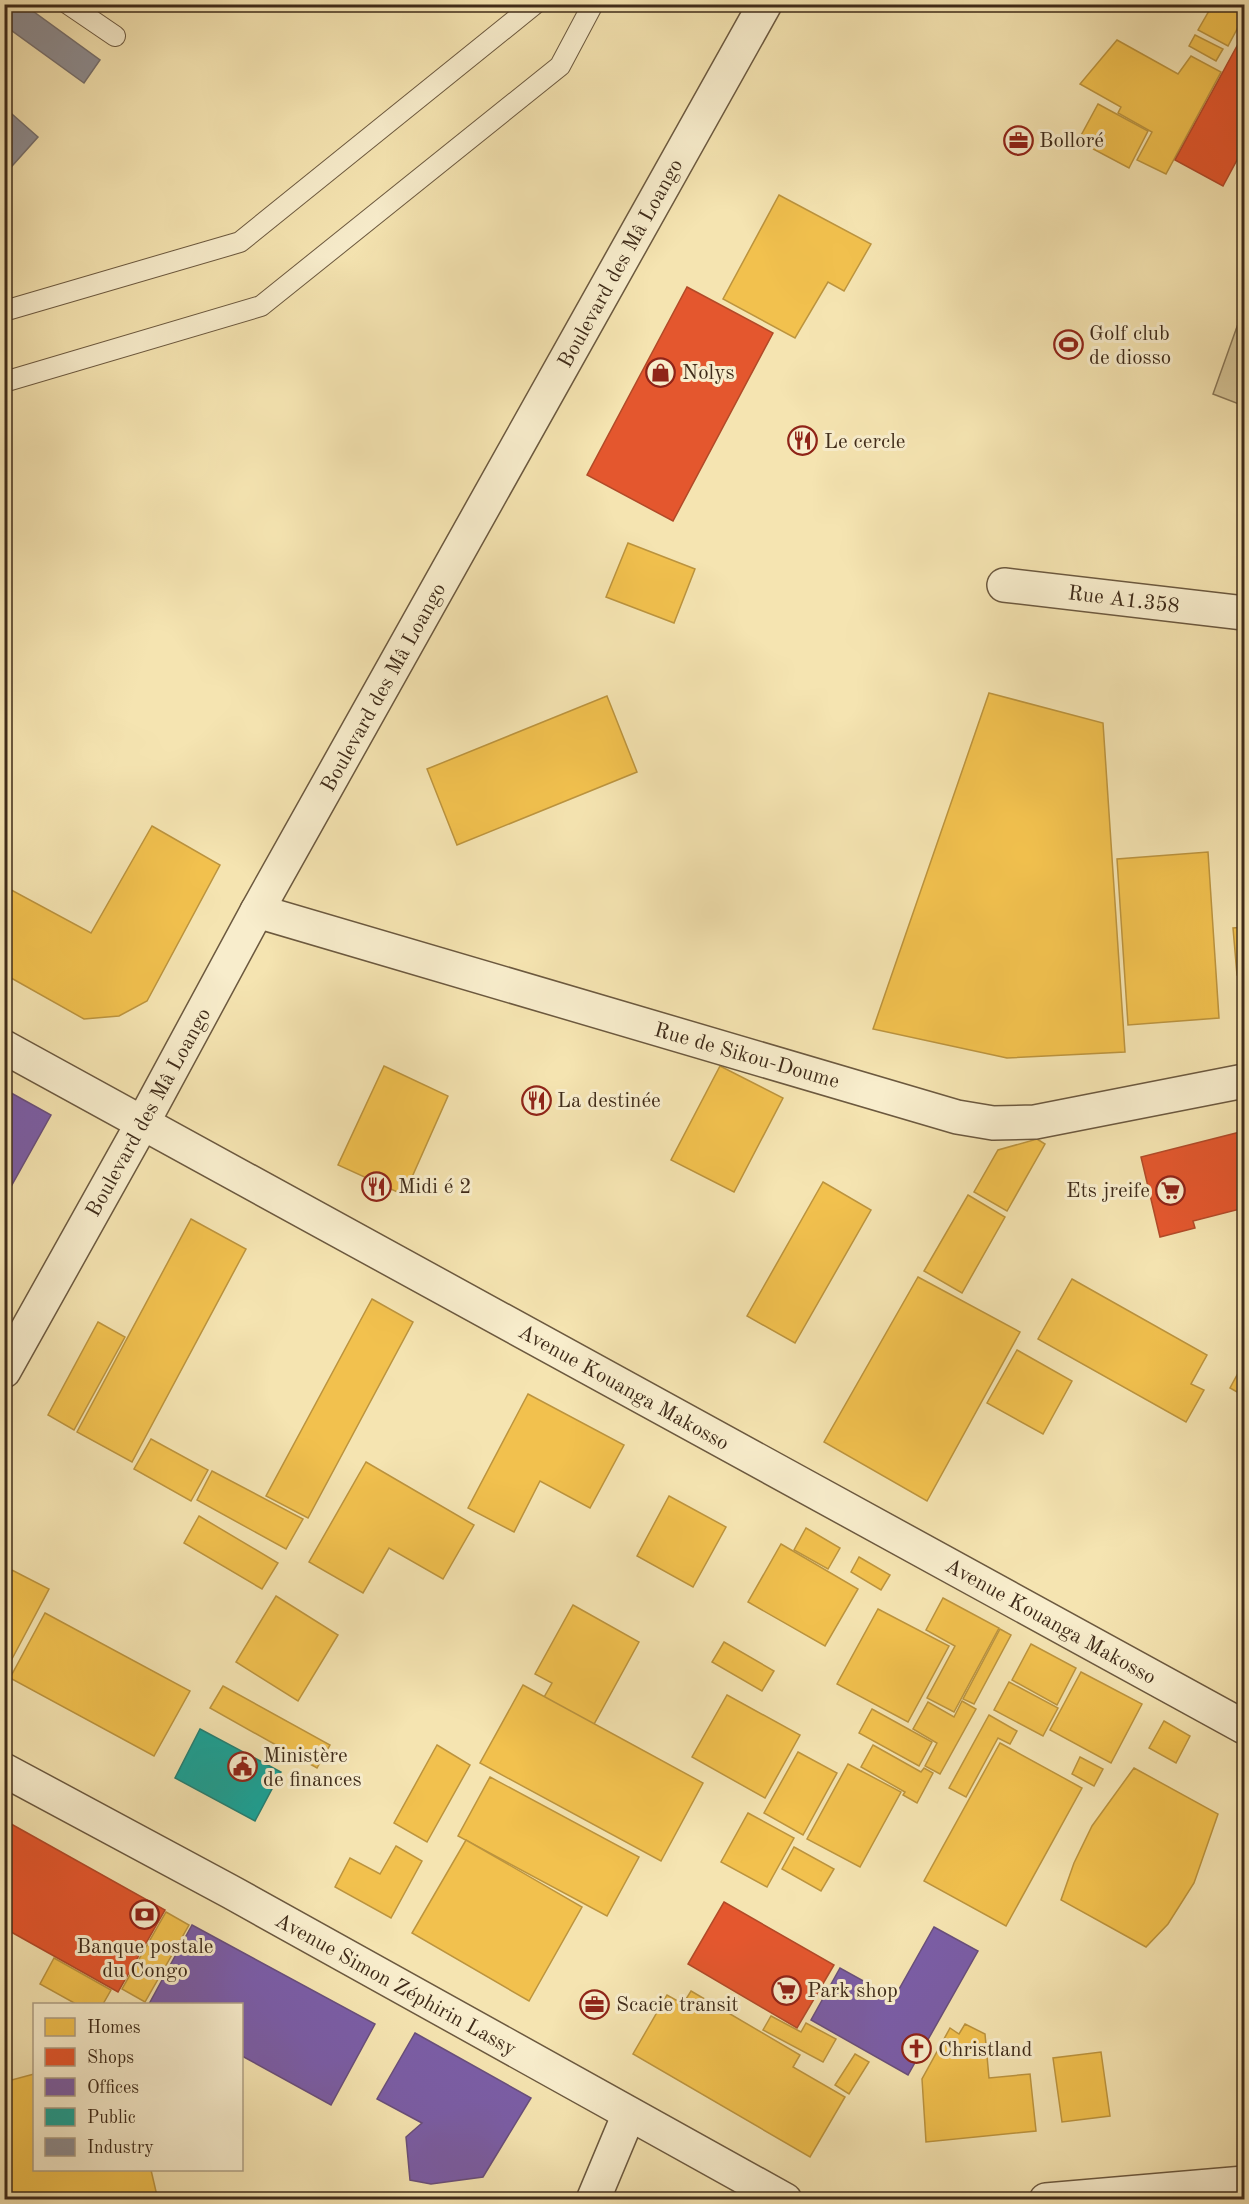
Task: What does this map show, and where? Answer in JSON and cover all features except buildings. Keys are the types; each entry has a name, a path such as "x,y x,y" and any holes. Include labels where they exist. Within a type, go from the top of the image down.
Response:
{"street":[{"name":"Boulevard des Mâ Loango","path":"4,1371 142,1124 257,911 765,4"},
{"name":"Rue A1.358","path":"1004,585 1245,613"},
{"name":"Rue de Sikou-Doume","path":"257,911 946,1114 993,1124 1035,1122 1245,1081"},
{"name":"Avenue Kouanga Makosso","path":"4,1047 1245,1726"},
{"name":"Avenue Simon Zéphirin Lassy","path":"4,1770 231,1892 785,2199"},
{"path":"593,2199 629,2114"},
{"path":"1046,2199 1241,2177"}],"lane":[{"path":"68,4 116,36"},
{"path":"4,311 240,242 535,4"},
{"path":"4,382 261,306 560,66 593,4"}],"shaded area":[{"path":"1244,307 1244,406 1213,394"}],"place":[{"name":"Bolloré","path":"1018,140"},
{"name":"Golf club de diosso","path":"1068,345"},
{"name":"Nolys","path":"661,372"},
{"name":"Le cercle","path":"803,441"},
{"name":"La destinée","path":"536,1100"},
{"name":"Midi é 2","path":"377,1186"},
{"name":"Ets jreife","path":"1171,1190"},
{"name":"Ministère de finances","path":"242,1767"},
{"name":"Banque postale du Congo","path":"145,1915"},
{"name":"Park shop","path":"786,1990"},
{"name":"Scacie transit","path":"595,2004"},
{"name":"Christland","path":"917,2049"}]}
